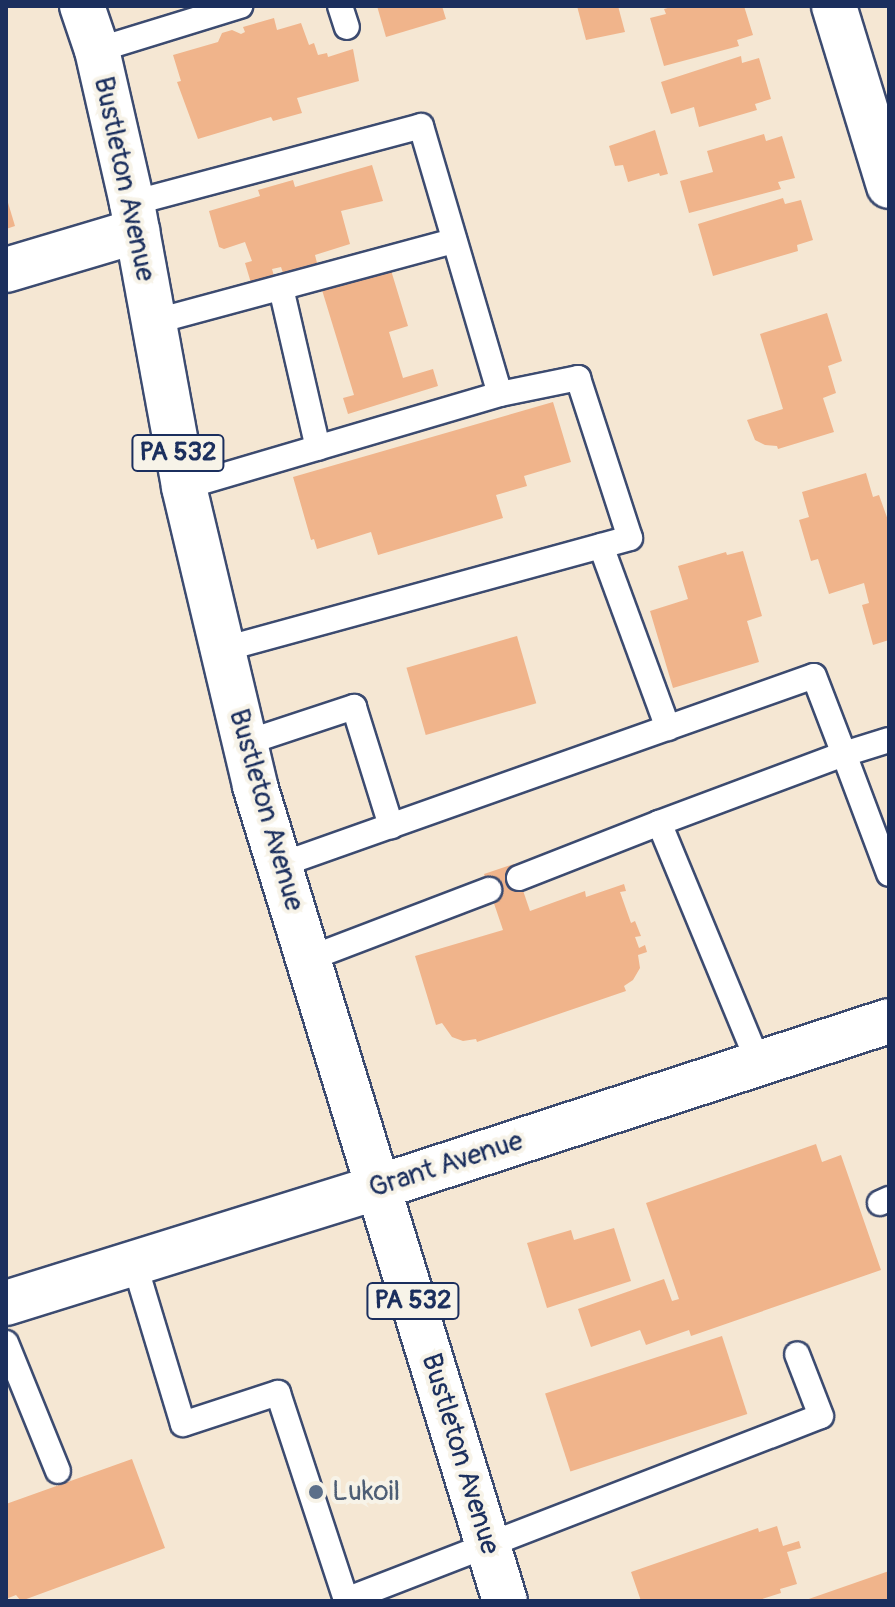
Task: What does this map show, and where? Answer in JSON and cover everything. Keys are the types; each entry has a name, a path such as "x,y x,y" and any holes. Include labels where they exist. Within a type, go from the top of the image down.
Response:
{"main road":[{"name":"Bustleton Avenue","path":"82,6 97,50 134,217 184,487 245,743 505,1601"},
{"path":"834,6 889,186"},
{"path":"6,270 134,217"},
{"name":"Grant Avenue","path":"6,1303 379,1187 887,1020"}],"lane":[{"path":"97,50 240,6"},
{"path":"134,217 421,126 500,394"},
{"path":"153,322 454,241"},
{"path":"281,288 318,448"},
{"path":"184,487 500,394 578,378 630,538 223,649"},
{"path":"601,546 668,728"},
{"path":"280,865 814,676 889,874"},
{"path":"245,743 354,707 391,826"},
{"path":"519,878 844,754 889,740"},
{"path":"659,823 759,1064"},
{"path":"308,959 489,890"},
{"path":"134,1262 183,1424 278,1393 346,1600 821,1416 797,1354"},
{"path":"6,1343 58,1471"}],"building":[{"path":"377,6 442,6 446,19 386,37"},
{"path":"577,6 618,6 625,32 586,40"},
{"path":"675,6 744,6 753,35 737,40 739,46 664,66 650,18 666,14 664,9"},
{"path":"274,18 277,30 301,23 309,45 314,43 318,55 327,53 328,57 353,49 359,81 297,98 302,113 273,121 271,117 198,139 177,82 181,81 173,55 218,42 222,33 232,30 241,34 245,32 243,27"},
{"path":"741,56 742,63 759,58 771,99 755,104 757,110 699,127 694,107 671,114 661,82"},
{"path":"655,130 668,174 660,176 659,173 628,182 623,165 615,166 609,146"},
{"path":"764,134 766,141 782,136 795,178 778,182 781,189 689,213 680,181 713,172 707,151"},
{"path":"372,165 383,201 341,211 350,244 315,255 317,263 283,273 281,267 272,269 274,276 251,283 245,263 252,261 245,242 224,249 219,247 209,211 260,196 258,190 293,180 295,187"},
{"path":"6,196 15,226 6,229"},
{"path":"783,198 785,204 801,200 813,240 797,245 798,251 713,276 698,224"},
{"path":"390,267 408,326 389,332 403,378 433,369 438,386 348,414 343,398 354,395 322,290"},
{"path":"827,313 842,361 828,366 836,393 823,398 834,432 778,449 777,446 755,440 747,420 783,409 760,334"},
{"path":"553,402 571,462 524,476 527,486 496,495 503,518 378,555 371,532 317,549 314,539 311,540 293,477"},
{"path":"866,473 873,497 879,495 889,523 889,640 873,645 862,605 869,603 864,583 829,594 818,559 811,561 799,520 809,517 802,492"},
{"path":"743,551 762,616 747,621 759,662 673,688 650,611 688,599 678,566 726,552 727,555"},
{"path":"517,636 536,703 426,735 406,668"},
{"path":"514,864 530,911 585,891 586,897 624,884 626,891 620,892 631,923 635,921 641,936 635,937 639,948 645,945 647,952 638,955 640,968 633,980 624,986 626,991 477,1042 476,1039 463,1041 452,1037 442,1023 436,1025 415,956 503,930 484,874"},
{"path":"816,1144 822,1162 841,1155 881,1270 691,1336 689,1330 646,1345 640,1330 591,1347 578,1309 664,1279 672,1301 679,1299 646,1203"},
{"path":"614,1228 631,1281 547,1308 527,1243 571,1230 574,1240"},
{"path":"722,1336 747,1414 570,1471 545,1393"},
{"path":"132,1459 165,1548 21,1601 16,1595 6,1599 6,1504"},
{"path":"777,1526 783,1546 799,1541 801,1548 787,1552 797,1584 780,1589 781,1593 756,1601 641,1601 631,1572 758,1528 759,1532"},
{"path":"889,1571 889,1601 803,1601"}],"place":[{"name":"Lukoil","path":"316,1492"}]}
